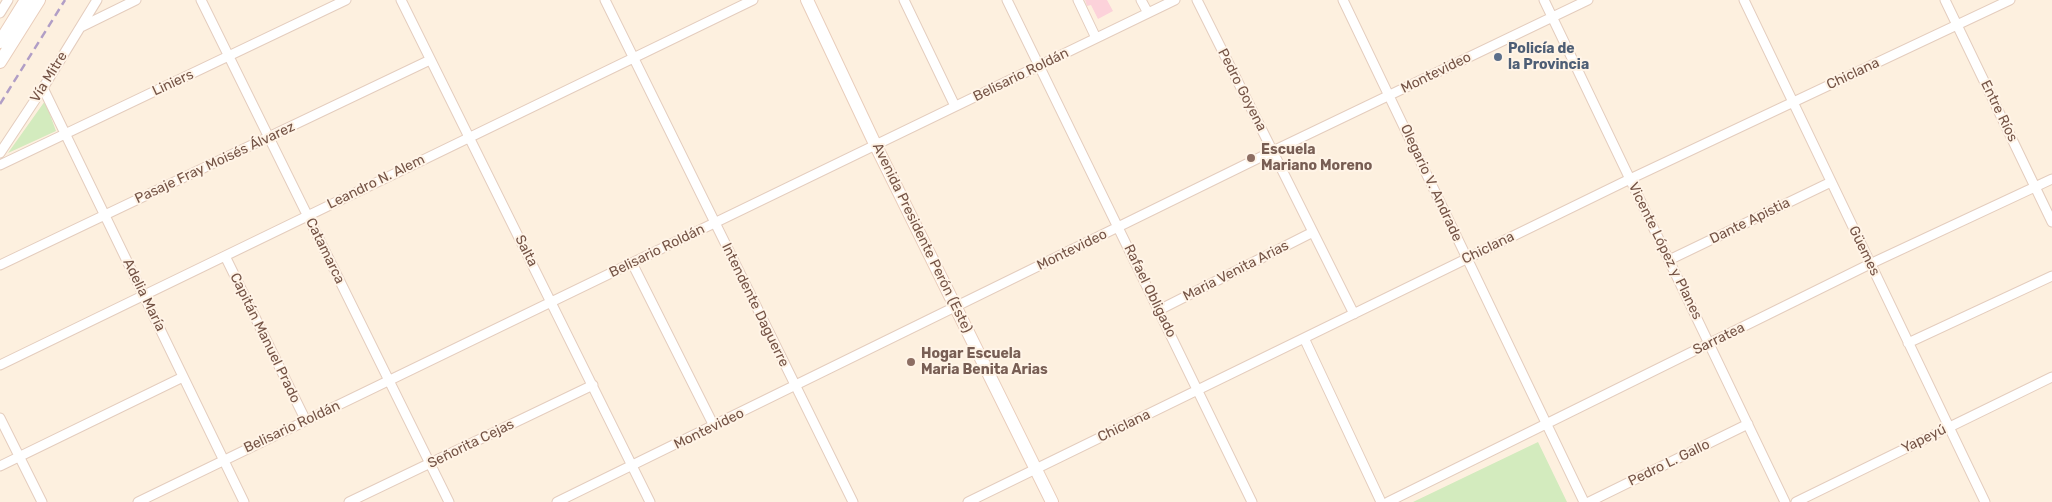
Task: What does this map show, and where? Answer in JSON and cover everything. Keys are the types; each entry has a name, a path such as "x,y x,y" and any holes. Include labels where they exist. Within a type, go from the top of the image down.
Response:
{"main road":[{"name":"Avenida Presidente Perón (Este)","path":"807,0 875,144 1052,502"},
{"path":"0,42 32,1"},
{"path":"0,62 32,1"}],"street":[{"path":"0,13 8,0"},
{"name":"Vía Mitre","path":"0,153 43,88 97,0"},
{"path":"81,27 136,0"},
{"name":"Catamarca","path":"201,0 449,502"},
{"name":"Liniers","path":"0,165 346,0"},
{"name":"Salta","path":"401,0 650,502"},
{"name":"Intendente Daguerre","path":"605,0 853,502"},
{"name":"Leandro N. Alem","path":"0,365 752,0"},
{"path":"904,0 956,106"},
{"name":"Rafael Obligado","path":"1007,0 1252,502"},
{"path":"1078,0 1096,38"},
{"path":"1141,0 1148,13"},
{"name":"Belisario Roldán","path":"138,502 1175,0"},
{"name":"Pedro Goyena","path":"1197,0 1354,314"},
{"name":"Olegario V. Andrade","path":"1343,0 1584,502"},
{"name":"Vicente López y Planes","path":"1544,0 1785,502"},
{"name":"Montevideo","path":"557,502 1273,151 1588,0"},
{"name":"Güemes","path":"1744,0 1985,502"},
{"name":"Entre Ríos","path":"1946,0 2052,222"},
{"name":"Chiclana","path":"968,502 1630,179 2010,0"},
{"name":"Pasaje Fray Moisés Álvarez","path":"0,265 430,60"},
{"name":"Adelia María","path":"43,88 244,502"},
{"name":"Sarratea","path":"1388,502 1870,264 2052,179"},
{"name":"Dante Apistia","path":"1669,260 1831,182"},
{"name":"Maria Venita Arias","path":"1158,310 1313,232"},
{"name":"Capitán Manuel Prado","path":"225,256 306,421"},
{"path":"632,263 714,426"},
{"path":"1908,343 2052,276"},
{"path":"1304,338 1381,502"},
{"path":"0,466 183,377"},
{"name":"Yapeyú","path":"1796,502 2052,377"},
{"name":"Señorita Cejas","path":"349,502 593,385"},
{"path":"0,418 42,502"},
{"name":"Pedro L. Gallo","path":"1590,502 1748,424"}],"shaded area":[{"path":"1085,0 1107,0 1113,11 1098,19 1091,5 1087,6"}],"green space":[{"path":"45,101 56,131 8,153"},
{"path":"1538,442 1567,502 1413,502"}],"railway":[{"path":"0,104 65,0"}],"place":[{"name":"Policía de la Provincia","path":"1498,57"},
{"name":"Escuela Mariano Moreno","path":"1251,158"},
{"name":"Hogar Escuela Maria Benita Arias","path":"911,362"}]}
